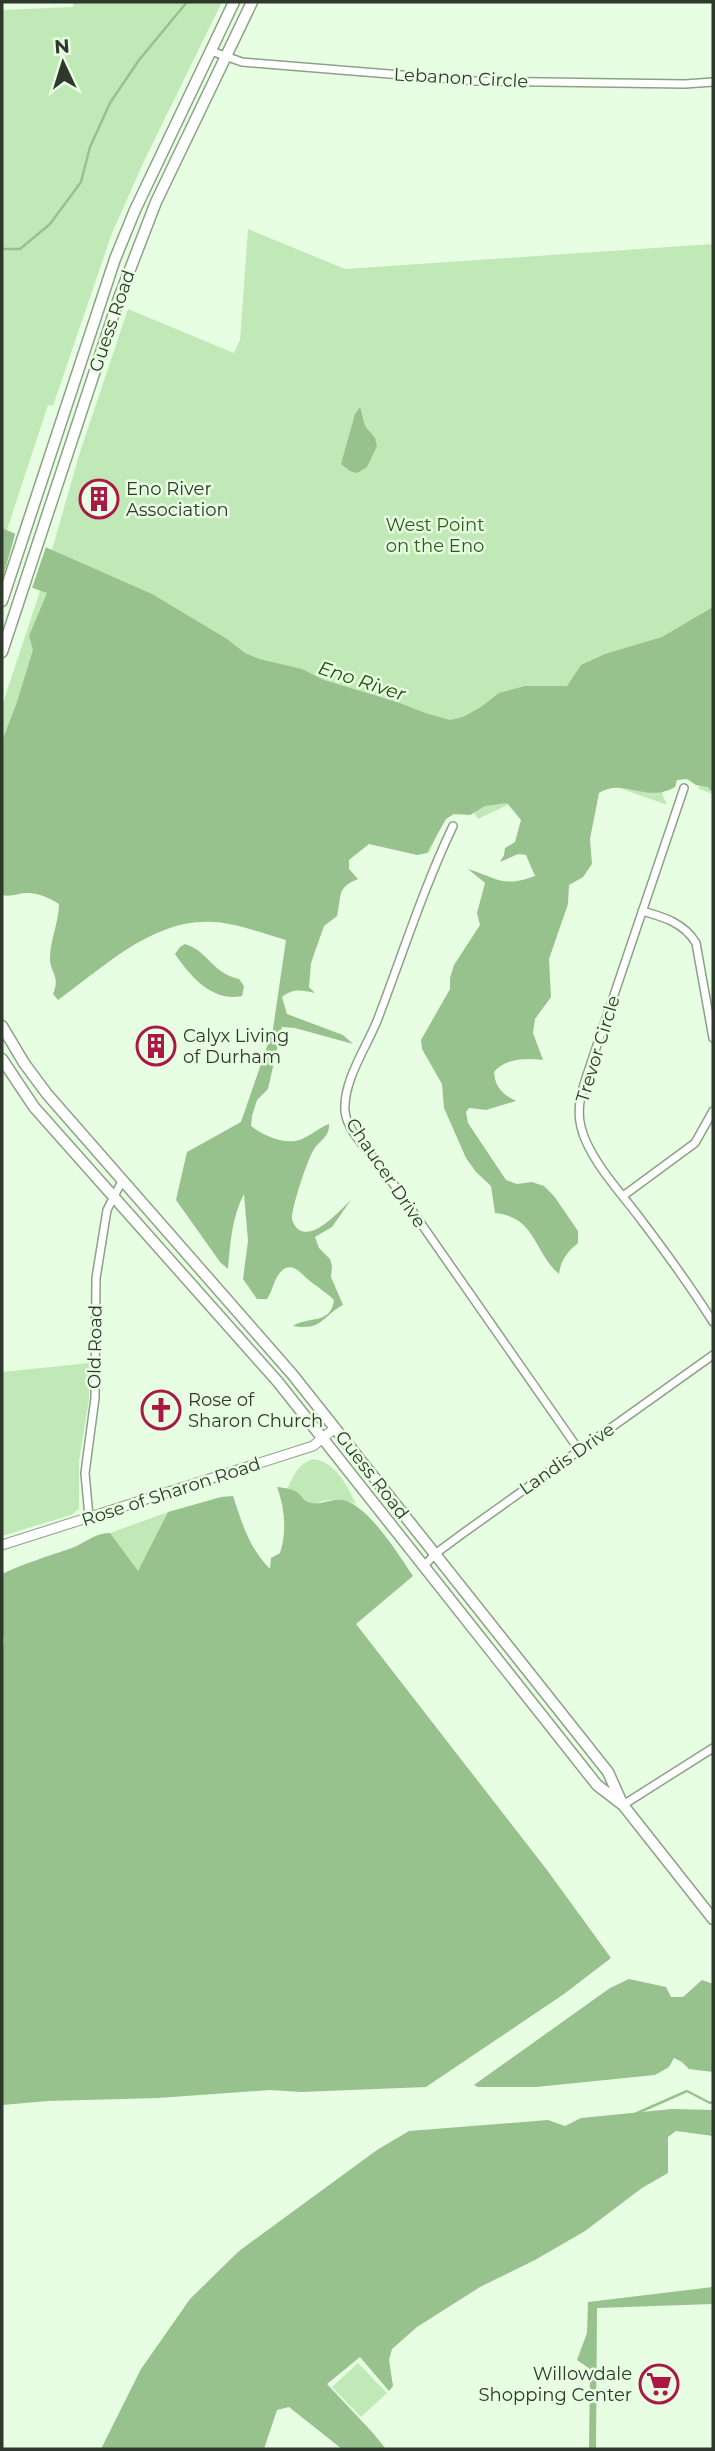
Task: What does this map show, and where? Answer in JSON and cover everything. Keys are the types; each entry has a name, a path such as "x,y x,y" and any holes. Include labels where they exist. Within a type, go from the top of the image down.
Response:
{"main road":[{"name":"Guess Road","path":"2,601 115,259 135,210 234,2"},
{"name":"Guess Road","path":"2,652 119,298 152,213 253,2"},
{"name":"Guess Road","path":"2,1026 47,1094 283,1363 335,1428 608,1772 623,1805 713,1919"},
{"name":"Guess Road","path":"2,1059 34,1107 234,1330 323,1438 597,1785 623,1805"}],"street":[{"name":"Lebanon Circle","path":"211,51 227,58 281,66 467,81 685,84 713,82"},
{"name":"Trevor Circle","path":"684,788 579,1102 579,1115 583,1134 604,1170 713,1322"},
{"name":"Chaucer Drive","path":"453,826 435,864 353,1075 346,1099 346,1117 579,1450"},
{"path":"642,911 676,923 691,935 696,943 713,1038"},
{"path":"624,1196 695,1143 713,1111"},
{"name":"Old Road","path":"89,1517 85,1473 95,1398 96,1278 107,1210 122,1181"},
{"name":"Landis Drive","path":"424,1566 435,1555 713,1355"},
{"name":"Rose of Sharon Road","path":"2,1545 313,1446 335,1428"},
{"path":"623,1805 713,1748"}],"green space":[{"path":"73,2 222,2 112,233 53,406 48,405 7,530 2,558 2,10 73,7"},
{"name":"West Point on the Eno","path":"248,229 345,269 713,244 713,794 699,789 698,771 678,761 662,794 667,805 569,770 568,776 478,819 472,810 449,807 429,853 45,763 2,890 2,706 41,588 80,452 128,309 234,353 240,340"},
{"path":"89,1363 89,1399 79,1461 79,1509 71,1515 2,1536 2,1372"},
{"path":"314,1459 335,1470 345,1482 356,1504 335,1500 309,1503 288,1488 298,1470"},
{"path":"168,1512 138,1572 110,1533"},
{"path":"358,2363 387,2393 361,2417 332,2387"}],"shaded area":[{"path":"360,407 365,426 375,438 377,446 367,467 357,473 341,464 355,414"},
{"path":"2,528 152,594 227,639 245,653 259,659 302,669 324,680 450,720 463,717 499,693 525,686 567,686 581,665 605,654 662,637 713,607 713,793 708,787 696,785 687,779 677,780 675,787 654,793 617,788 599,793 590,839 592,864 583,877 569,885 568,904 549,959 551,997 535,1019 533,1033 543,1060 523,1059 510,1062 494,1072 500,1090 516,1101 486,1110 469,1108 466,1112 468,1123 506,1180 517,1184 532,1182 544,1186 578,1231 578,1243 565,1257 559,1274 550,1265 533,1236 519,1221 495,1213 491,1186 466,1158 444,1108 442,1084 422,1049 421,1040 450,989 454,965 480,925 477,913 485,883 468,869 507,881 535,876 526,855 518,854 500,862 505,848 515,842 521,820 507,803 485,806 470,815 454,814 446,819 427,853 417,855 369,844 349,860 349,869 358,879 343,889 337,916 324,926 311,963 309,987 315,993 298,990 282,997 287,1014 343,1035 353,1044 282,1027 268,1089 257,1100 251,1126 269,1137 291,1141 304,1138 329,1124 328,1133 310,1156 292,1219 300,1230 315,1230 351,1200 332,1227 315,1237 319,1248 330,1259 331,1277 343,1305 321,1322 311,1326 293,1326 324,1317 332,1308 334,1300 292,1268 283,1269 267,1299 257,1299 243,1279 248,1241 244,1194 234,1221 228,1269 220,1262 176,1200 187,1152 241,1122 273,1029 286,940 231,924 191,923 149,936 111,960 58,1000 53,994 56,980 50,954 59,904 34,893 2,895 2,741 33,650 29,636 47,593 2,577"},
{"path":"185,944 193,947 222,972 239,979 244,986 242,996 221,995 195,979 175,954"},
{"path":"277,1487 293,1490 311,1503 343,1500 353,1504 363,1511 391,1544 413,1576 356,1624 547,1870 611,1958 564,1994 426,2087 301,2092 270,2090 2,2105 2,1574 110,1533 138,1571 168,1512 233,1496 251,1544 270,1569 271,1558 280,1553 284,1536 282,1504"},
{"path":"629,1979 666,1987 671,1997 683,1997 702,1980 713,1984 713,2072 689,2069 674,2058 669,2067 655,2075 536,2087 474,2085 610,1988"},
{"path":"672,2109 713,2110 713,2136 676,2131 668,2137 668,2173 642,2188 585,2231 480,2287 417,2327 392,2349 389,2360 393,2386 389,2391 360,2357 327,2384 386,2449 342,2449 289,2407 277,2410 264,2449 101,2449 141,2369 190,2299 239,2251 377,2150 409,2131 548,2120 565,2126 581,2118"},
{"path":"713,2287 713,2304 597,2308 596,2449 589,2449 590,2369 577,2360 587,2333 588,2302"}],"pier":[{"path":"16,531 47,544 31,591 2,581"}],"waterway":[{"path":"2,249 20,249 50,224 81,182 90,147 110,103 139,60 187,2"},
{"path":"186,2449 202,2425 232,2395 244,2364 258,2349 263,2335 284,2308 312,2289 334,2281 359,2266 373,2243 403,2234 429,2218 457,2222 484,2220 511,2205 524,2188 538,2177 556,2174 568,2164 593,2130 608,2119 626,2118 687,2091 713,2102"}],"place":[{"name":"Eno River Association","path":"99,499"},
{"name":"Calyx Living of Durham","path":"156,1046"},
{"name":"Rose of Sharon Church","path":"161,1410"},
{"name":"Willowdale Shopping Center","path":"659,2384"}],"water label":[{"name":"Eno River","path":"362,681"}]}
